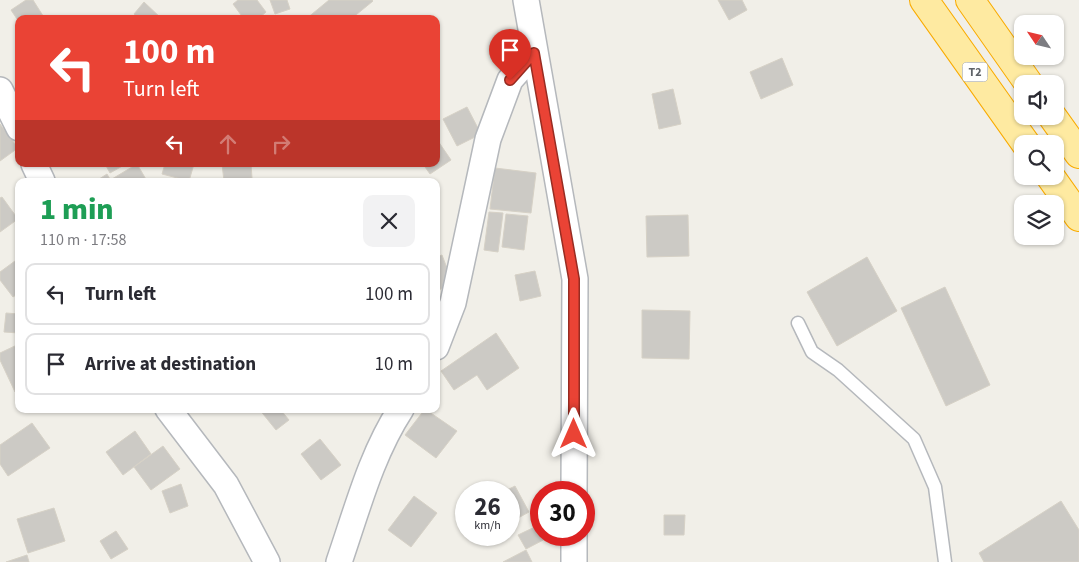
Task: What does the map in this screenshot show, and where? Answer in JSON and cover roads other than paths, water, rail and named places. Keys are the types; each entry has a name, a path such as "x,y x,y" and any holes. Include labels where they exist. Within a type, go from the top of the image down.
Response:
{"highway":[{"name":"T2","path":"924,0 1020,135"},
{"path":"970,0 1023,75"},
{"path":"1058,125 1079,154"},
{"path":"1056,185 1079,217"}],"street":[{"path":"526,0 574,279 574,481"},
{"path":"440,337 453,303 488,139 510,80 534,53"},
{"path":"0,90 15,120"},
{"path":"171,413 226,485 268,562"},
{"path":"339,562 368,476 389,427 398,413"},
{"path":"574,546 574,562"}],"lane":[{"path":"798,323 812,352 838,370 914,439 935,487 945,562"}]}
